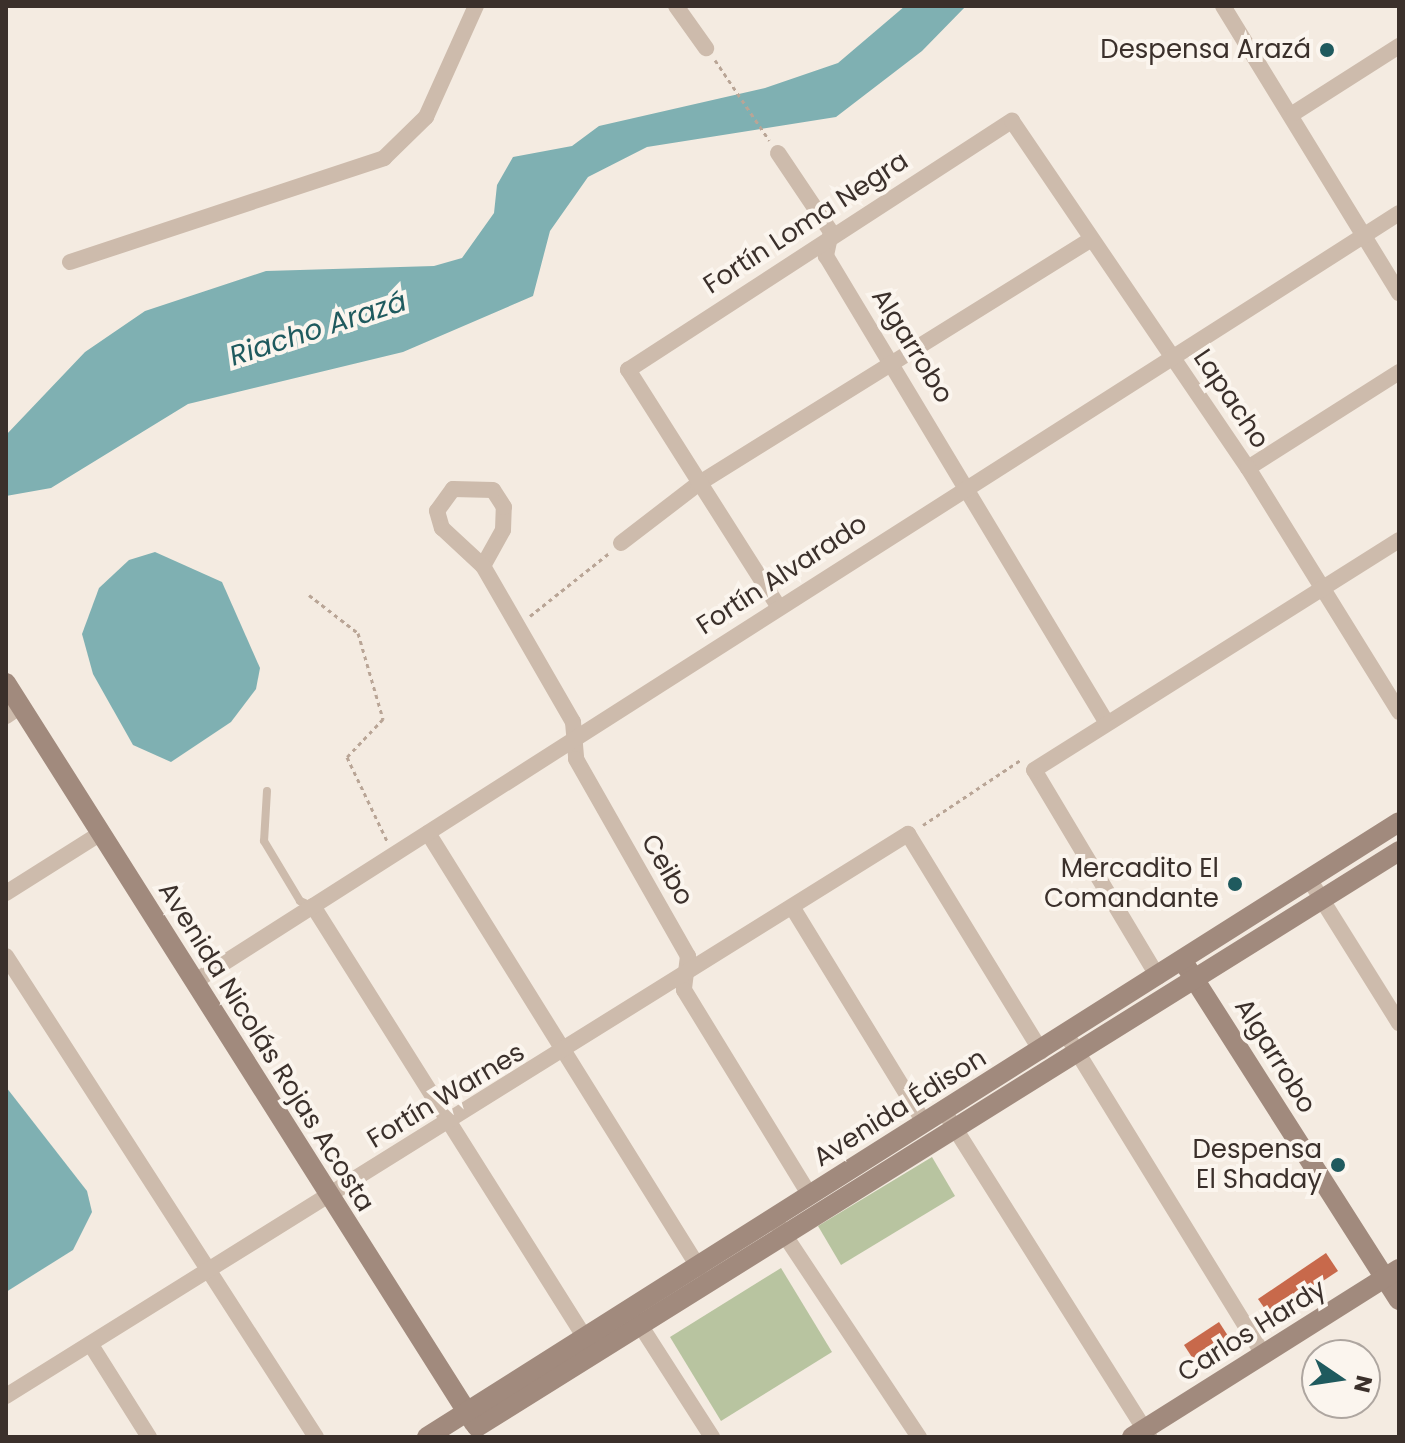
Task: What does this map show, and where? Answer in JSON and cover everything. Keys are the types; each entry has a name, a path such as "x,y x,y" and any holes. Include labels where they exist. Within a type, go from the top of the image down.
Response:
{"main road":[{"name":"Avenida Nicolás Rojas Acosta","path":"6,683 13,711 101,833 475,1426"},
{"name":"Avenida Édison","path":"475,1426 587,1341 637,1321 699,1268 779,1227 809,1194 924,1122 949,1120 1041,1051 1072,1044 1158,977 1189,970 1309,879 1399,822"},
{"name":"Avenida Édison","path":"427,1437 475,1426 779,1227 1189,970 1321,900 1399,851"},
{"name":"Algarrobo","path":"1189,970 1392,1274 1399,1300"},
{"name":"Carlos Hardy","path":"1142,1434 1392,1274"}],"street":[{"path":"70,262 384,158 426,117 476,6"},
{"path":"676,6 706,48"},
{"path":"1223,6 1294,113 1399,293"},
{"path":"1294,113 1399,46"},
{"name":"Fortín Loma Negra","path":"698,484 628,370 831,232 1012,121"},
{"name":"Lapacho","path":"1012,121 1090,240 1171,352 1248,468 1399,712"},
{"name":"Algarrobo","path":"778,153 831,232 826,256 968,484 1105,720"},
{"name":"Fortín Alvarado","path":"194,982 576,739 1171,352 1399,213"},
{"path":"621,543 698,484 1090,240"},
{"path":"1248,468 1399,372"},
{"path":"698,484 778,606"},
{"name":"Ceibo","path":"483,566 503,530 504,507 493,490 453,489 437,511 442,528 483,566 518,626 576,739 576,759 688,956 684,990 809,1194"},
{"path":"1158,977 1034,770 1105,720 1399,540"},
{"path":"6,893 101,833"},
{"path":"428,833 699,1268"},
{"path":"908,834 1041,1051"},
{"name":"Fortín Warnes","path":"6,1396 91,1345 209,1266 564,1054 686,974 794,910 908,834"},
{"path":"1309,879 1399,1023"},
{"path":"313,906 453,1122 587,1341"},
{"path":"794,910 924,1122"},
{"path":"6,956 209,1266 316,1437"},
{"path":"1072,1044 1263,1354"},
{"path":"949,1120 1142,1434"},
{"path":"779,1227 919,1437"},
{"path":"637,1321 712,1437"},
{"path":"91,1345 149,1437"}],"lane":[{"path":"267,791 264,841 300,901 313,906"}],"path":[{"path":"706,48 778,153"},
{"path":"518,626 621,543"},
{"path":"309,595 358,633 383,719 347,757 373,821 396,854"},
{"path":"908,834 1021,758 1034,770"}],"green space":[{"path":"932,1157 955,1196 841,1265 818,1226"},
{"path":"781,1268 832,1352 721,1421 670,1337"}],"water":[{"name":"Riacho Arazá","path":"905,6 966,6 922,51 836,117 647,147 588,177 550,231 533,296 403,352 188,404 51,488 6,496 6,435 85,352 145,311 266,271 434,266 462,258 494,213 497,185 513,157 572,146 599,126 765,88 838,63"},
{"path":"155,552 222,582 260,668 256,689 231,722 171,762 133,745 93,674 82,634 99,588 129,560"},
{"path":"6,1087 87,1191 92,1212 73,1250 6,1292"}],"building":[{"path":"1326,1253 1338,1271 1270,1316 1258,1299"},
{"path":"1219,1322 1232,1342 1197,1365 1184,1345"}],"place":[{"name":"Despensa Arazá","path":"1327,50"},
{"name":"Mercadito El Comandante","path":"1235,884"},
{"name":"Despensa El Shaday","path":"1338,1165"}]}
